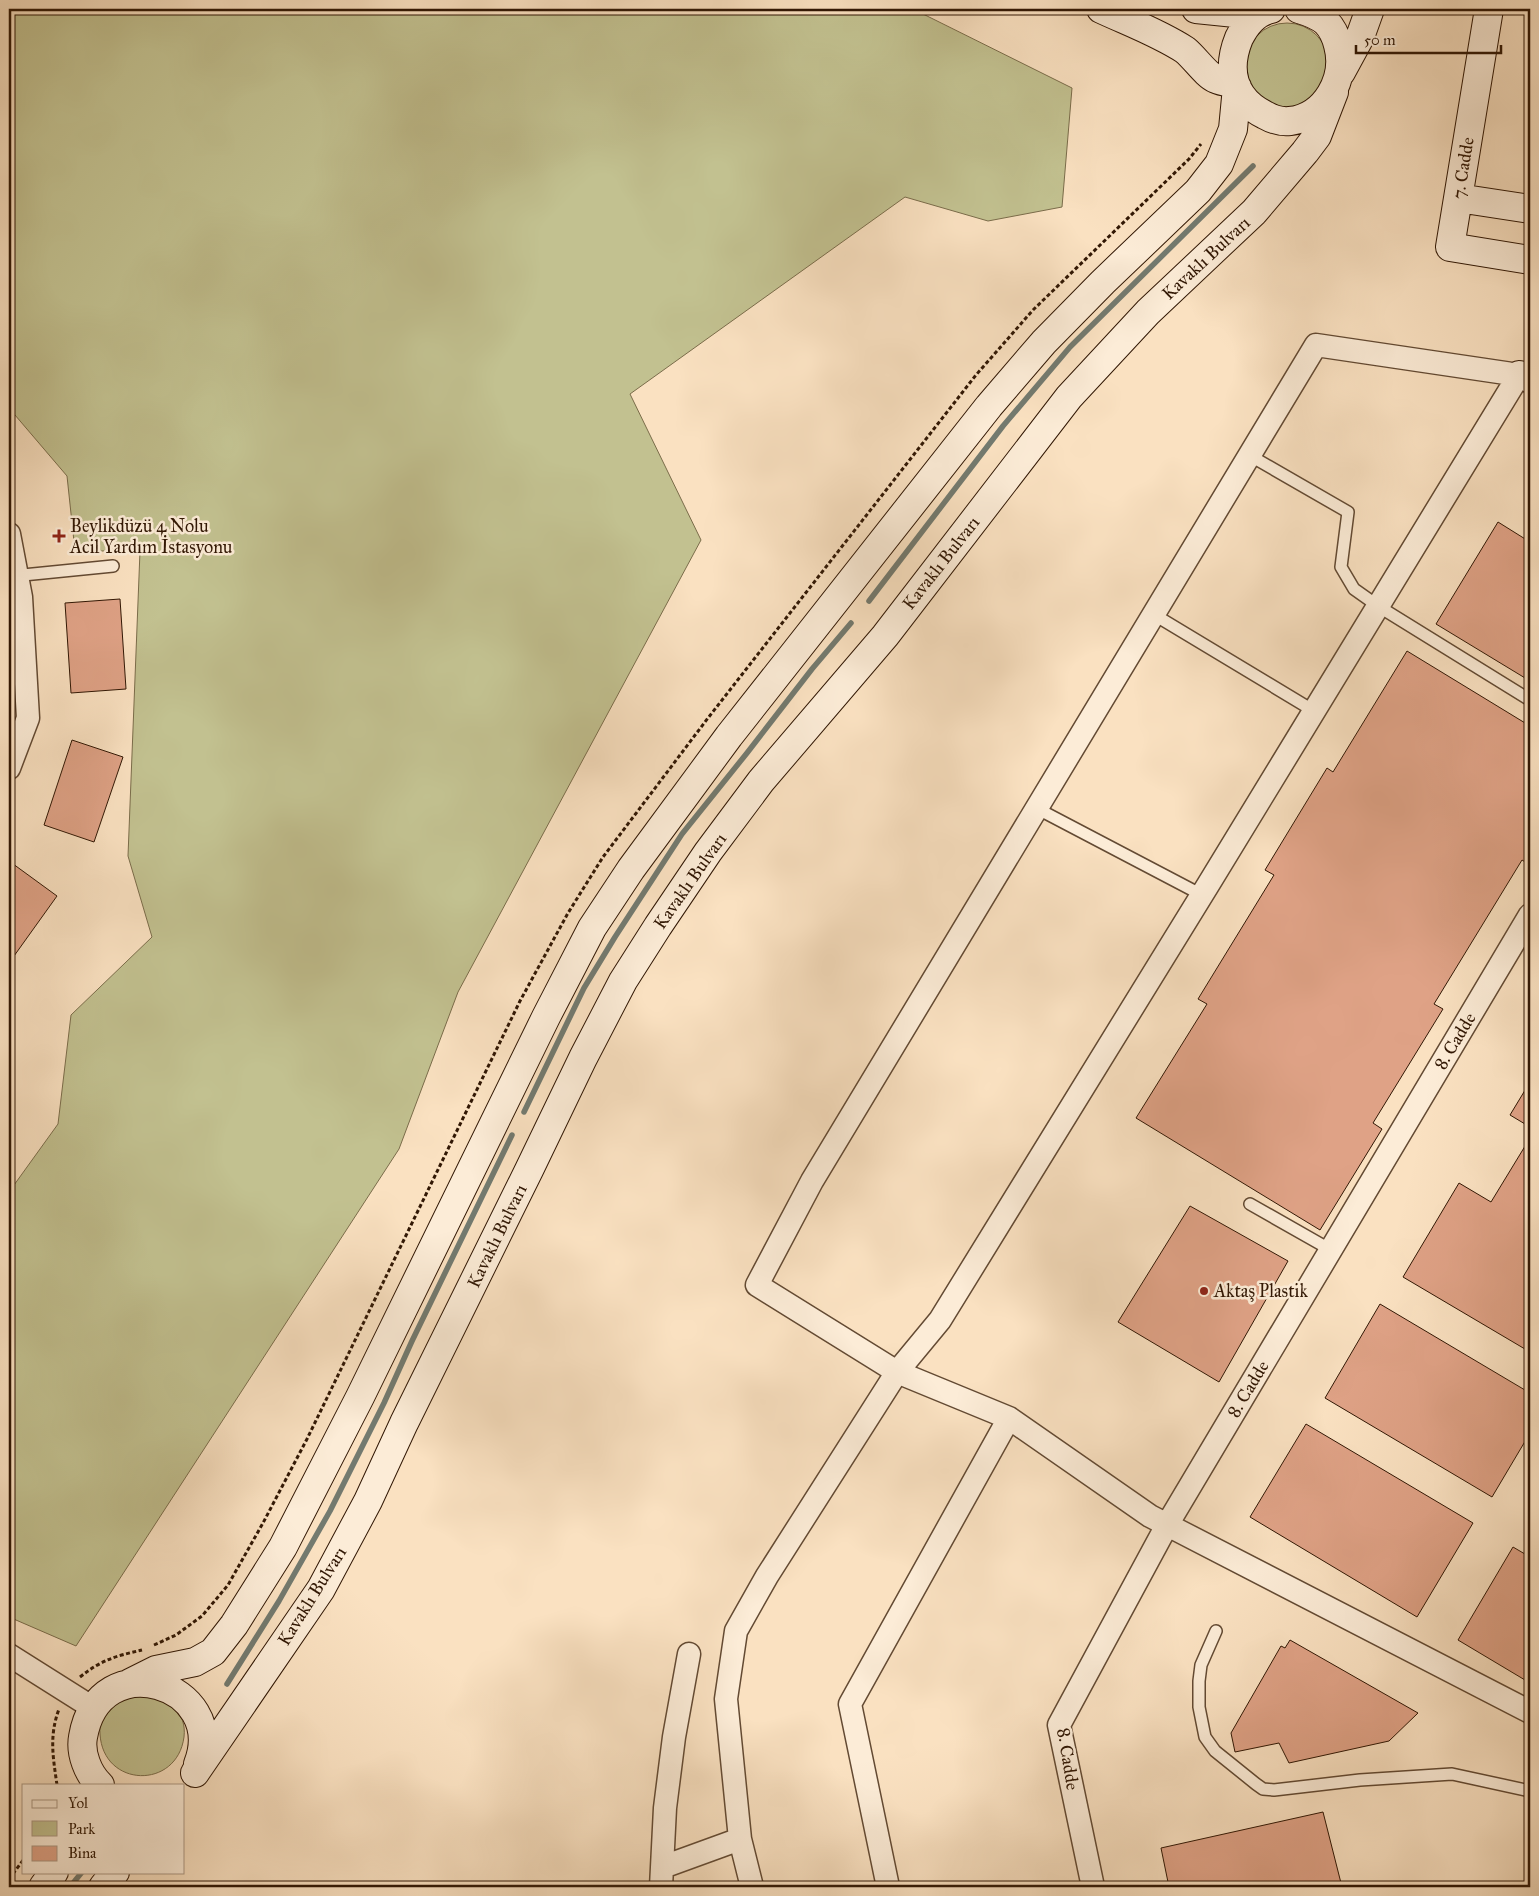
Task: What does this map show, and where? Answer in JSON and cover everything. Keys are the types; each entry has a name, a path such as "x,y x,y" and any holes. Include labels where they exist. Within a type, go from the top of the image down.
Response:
{"main road":[{"path":"1101,9 1164,38 1186,51 1210,76 1236,85 1242,97 1254,110 1271,119 1289,121 1307,118 1337,82 1360,37 1370,9"},
{"path":"1196,9 1263,12"},
{"path":"1299,9 1313,14 1327,23 1336,37 1341,54 1337,82"},
{"name":"7. Cadde","path":"1489,9 1450,247 1530,260"},
{"name":"Kavaklı Bulvarı","path":"99,1784 86,1774 82,1742 85,1722 93,1708 110,1691 156,1670 195,1662 213,1652 234,1624 283,1547 360,1397 546,1017 592,928 631,869 729,736 989,406 1044,342 1103,282 1198,191 1219,164 1233,129 1236,85 1232,64 1236,46 1244,28 1263,12"},
{"name":"Kavaklı Bulvarı","path":"189,1779 320,1589 368,1501 404,1423 583,1058 623,981 708,852 761,780 885,636 1069,397 1148,312 1254,212 1305,152 1317,136 1337,82"},
{"path":"1458,198 1530,209"},
{"name":"Kavaklı Bulvarı","path":"130,1683 150,1682 170,1688 186,1700 197,1716 202,1735 202,1755 189,1779"},
{"path":"43,1887 53,1874"},
{"path":"103,1887 113,1874"}],"street":[{"path":"752,1887 740,1839 726,1699 736,1630 777,1560 897,1372 940,1320 1378,606 1526,378 1316,345 812,1181 757,1285 897,1372 1009,1418 1150,1516 1530,1712"},
{"path":"9,534 13,576 22,597 28,718 9,768"},
{"name":"8. Cadde","path":"1093,1887 1059,1725 1167,1525 1530,915"},
{"path":"888,1887 850,1704 1009,1418"},
{"path":"689,1654 674,1737 666,1808 662,1877 740,1839"},
{"path":"9,1655 93,1708"}],"lane":[{"path":"1249,455 1348,512 1341,567 1354,589 1378,606 1530,700"},
{"path":"13,576 113,566"},
{"path":"1153,614 1314,711"},
{"path":"1036,808 1202,895"},
{"path":"1250,1204 1331,1250"},
{"path":"1216,1631 1201,1665 1199,1681 1199,1707 1205,1737 1215,1751 1263,1788 1274,1790 1360,1780 1452,1774 1530,1790"}],"path":[{"path":"9,1879 22,1862"}],"green space":[{"path":"9,9 913,9 1072,88 1062,207 988,221 905,197 630,394 701,540 458,992 399,1149 76,1646 9,1617 9,1192 58,1124 71,1015 152,937 128,856 140,551 75,551 67,476 9,408"},
{"path":"1287,23 1310,30 1322,42 1329,65 1322,88 1310,100 1287,107 1264,100 1252,88 1245,65 1252,42 1264,30"},
{"path":"149,1692 169,1704 179,1714 184,1728 184,1737 179,1754 168,1766 155,1774 140,1776 126,1773 113,1765 104,1752 100,1727 105,1712 110,1706"}],"building":[{"path":"1498,522 1530,542 1530,681 1436,624"},
{"path":"120,599 126,689 71,693 65,603"},
{"path":"1407,651 1530,726 1530,865 1522,860 1434,1004 1443,1009 1373,1123 1382,1129 1320,1230 1136,1118 1207,1004 1198,999 1274,875 1265,870 1327,768 1333,772"},
{"path":"72,740 123,757 94,842 44,825"},
{"path":"9,861 57,896 9,963"},
{"path":"1530,1082 1530,1127 1510,1115"},
{"path":"1530,1138 1530,1352 1403,1277 1459,1183 1491,1202"},
{"name":"Aktaş Plastik","path":"1190,1206 1288,1261 1219,1382 1118,1322"},
{"path":"1380,1304 1530,1393 1530,1433 1492,1497 1325,1398"},
{"path":"1306,1424 1473,1523 1417,1617 1250,1517"},
{"path":"1513,1547 1530,1557 1530,1683 1458,1640"},
{"path":"1290,1640 1418,1713 1389,1741 1289,1763 1279,1743 1235,1752 1231,1733 1281,1646 1285,1648"},
{"path":"1323,1812 1342,1887 1169,1887 1161,1848"}],"waterway":[{"path":"869,601 1003,426 1070,347 1253,166"},
{"path":"524,1112 584,988 682,834 812,669 851,623"},
{"path":"227,1684 279,1601 330,1511 384,1403 512,1135"},
{"path":"70,1887 80,1874"}],"place":[{"name":"Beylikdüzü 4 Nolu Acil Yardım İstasyonu","path":"59,536"},
{"name":"Aktaş Plastik","path":"1204,1291"}]}
